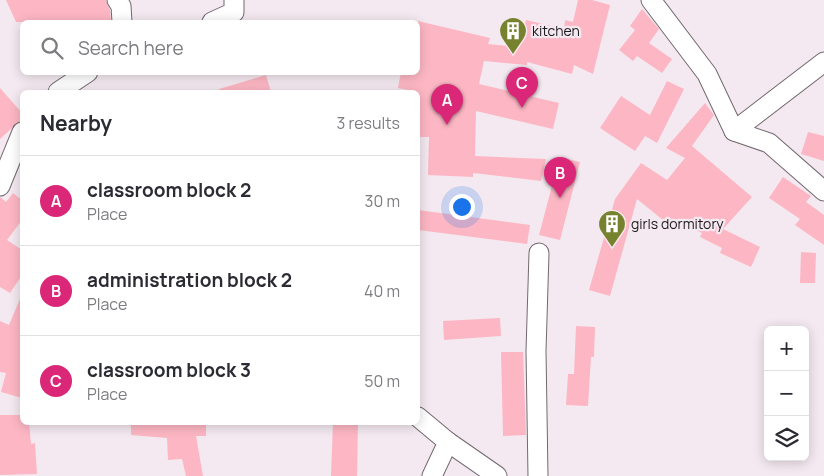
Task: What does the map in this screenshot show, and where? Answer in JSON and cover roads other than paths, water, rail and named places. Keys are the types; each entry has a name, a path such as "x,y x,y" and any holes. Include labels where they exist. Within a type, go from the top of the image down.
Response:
{"street":[{"path":"117,0 122,6 122,20"},
{"path":"216,20 234,12 234,0"},
{"path":"651,0 708,74 734,131 769,143 824,191"},
{"path":"734,131 824,62"},
{"path":"61,90 84,75"},
{"path":"0,186 20,137"},
{"path":"538,476 536,351 539,253"},
{"path":"420,419 448,442 496,476"},
{"path":"432,476 448,442"}],"place":[{"name":"kitchen","path":"513,55"},
{"name":"classroom block 3","path":"522,108"},
{"name":"classroom block 2","path":"447,125"},
{"name":"administration block 2","path":"560,198"},
{"name":"girls dormitory","path":"612,248"}]}
